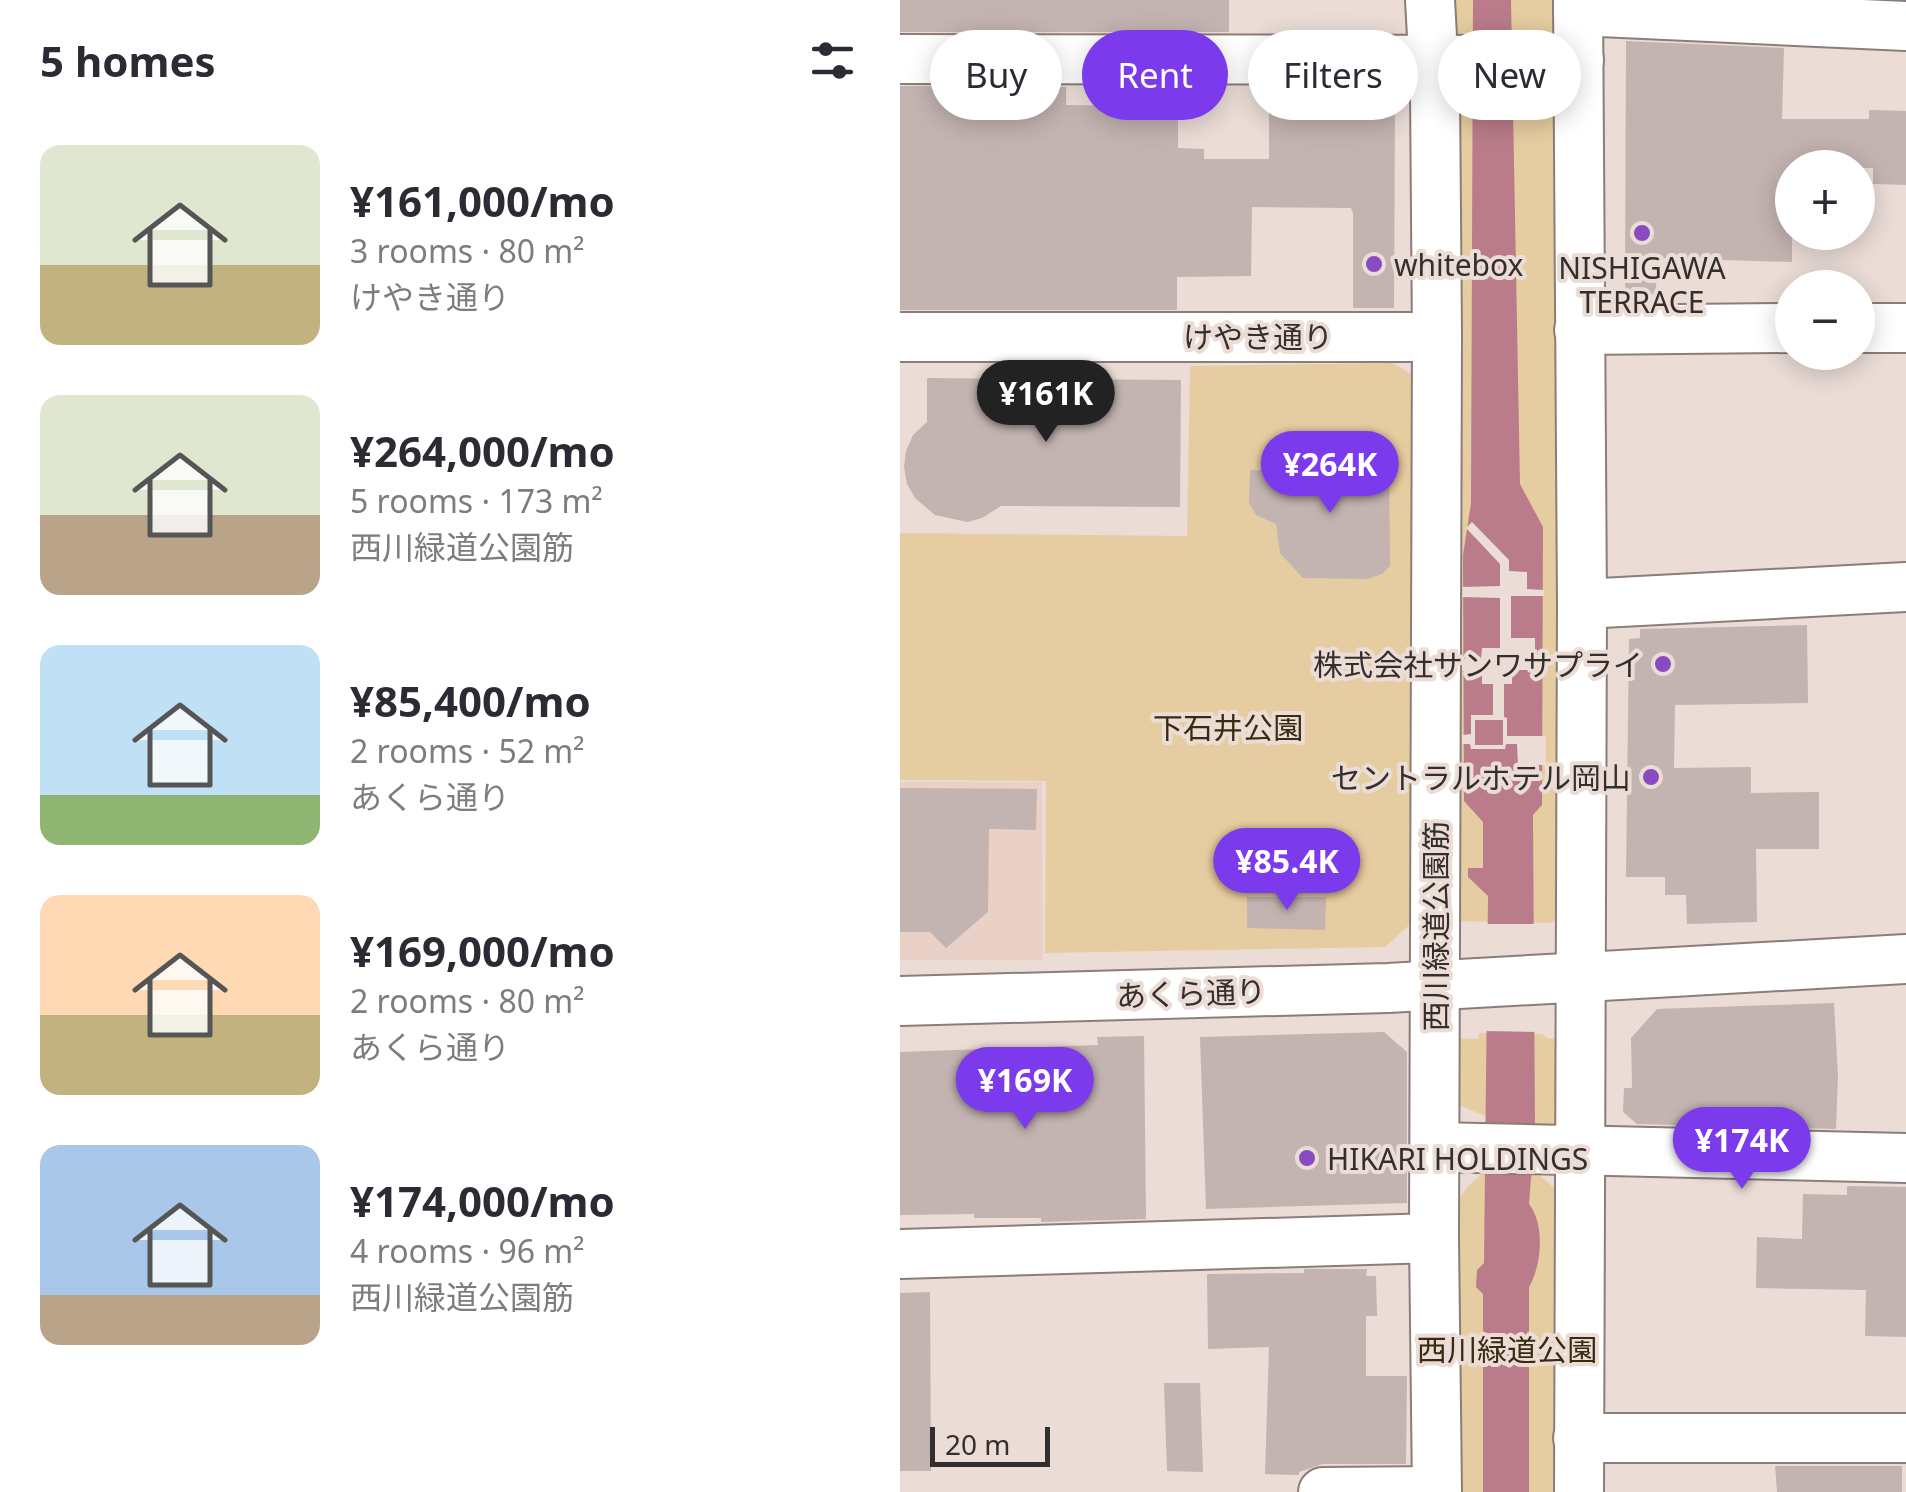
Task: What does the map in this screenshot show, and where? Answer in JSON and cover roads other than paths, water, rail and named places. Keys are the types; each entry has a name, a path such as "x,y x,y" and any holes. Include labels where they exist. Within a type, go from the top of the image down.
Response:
{"street":[{"name":"西川緑道公園筋","path":"1430,0 1451,30"},
{"path":"1578,5 1906,26"},
{"path":"900,59 1438,62"},
{"name":"西川緑道公園筋","path":"1438,1492 1434,1238 1458,1147 1434,984 1437,337 1465,120"},
{"path":"1578,120 1582,604 1559,977 1559,1149 1579,1492"},
{"path":"1579,330 1775,328"},
{"path":"1875,328 1906,328"},
{"name":"けやき通り","path":"900,337 1437,337"},
{"path":"1582,604 1906,587"},
{"name":"あくら通り","path":"900,1001 1482,982 1906,959"},
{"path":"1458,1147 1906,1158"},
{"path":"900,1254 1434,1238"},
{"path":"1578,1438 1906,1438"},
{"path":"1323,1492 1438,1492"}],"place":[{"name":"NISHIGAWA TERRACE","path":"1642,233"},
{"name":"whitebox","path":"1374,264"},
{"name":"株式会社サンワサプライ","path":"1663,664"},
{"name":"セントラルホテル岡山","path":"1651,777"},
{"name":"HIKARI HOLDINGS","path":"1307,1158"}],"park label":[{"name":"下石井公園","path":"1228,727"},
{"name":"西川緑道公園","path":"1507,1349"}]}
